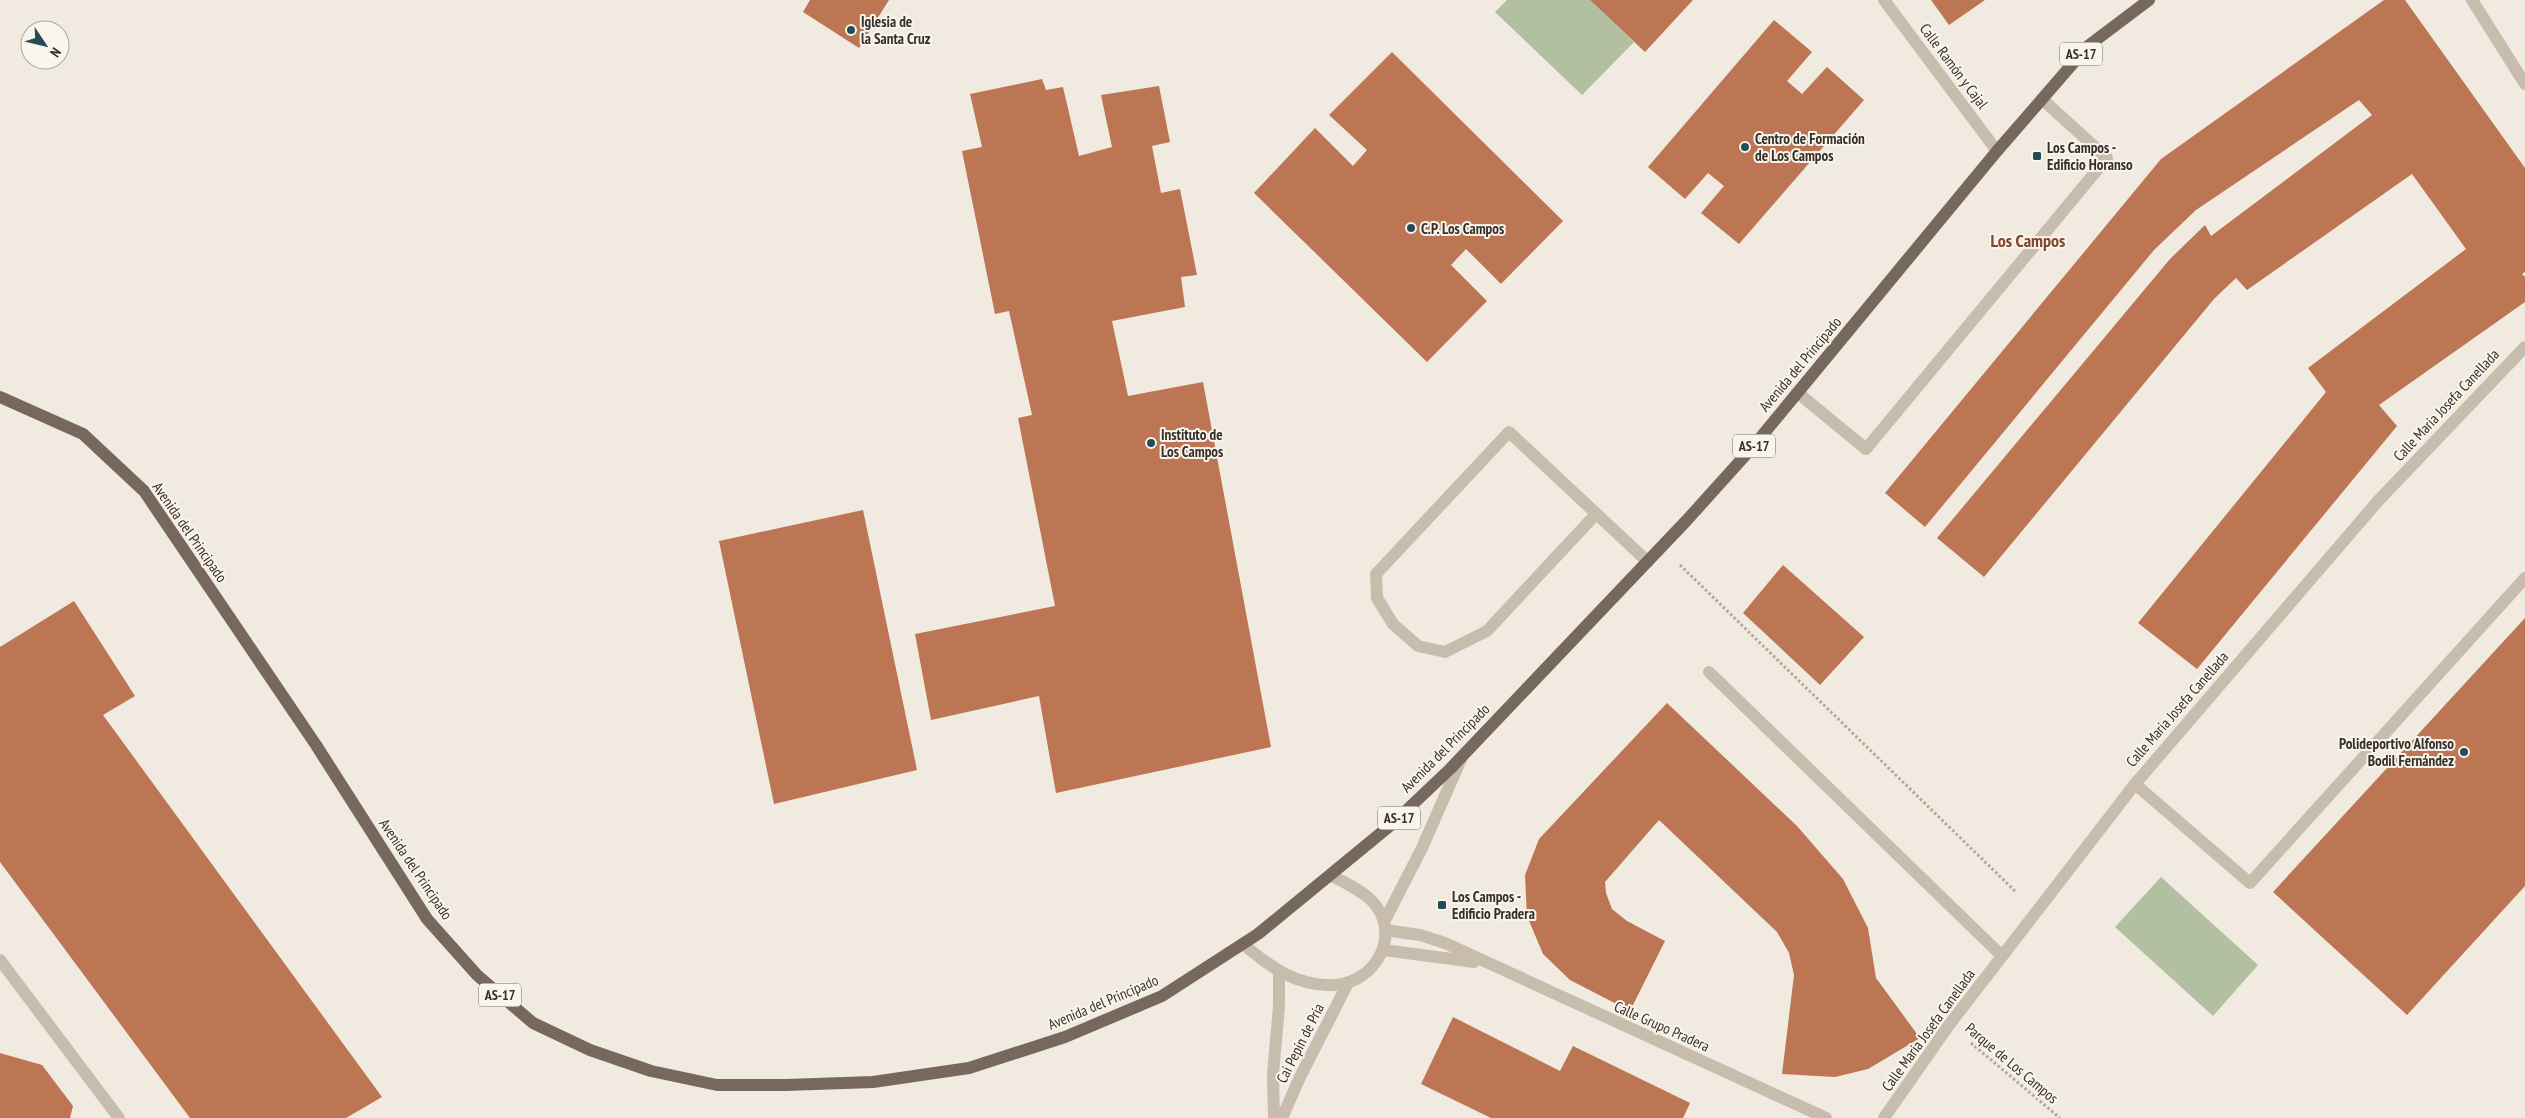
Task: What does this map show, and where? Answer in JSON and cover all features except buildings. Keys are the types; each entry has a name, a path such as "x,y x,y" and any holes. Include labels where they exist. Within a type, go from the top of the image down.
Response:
{"main road":[{"name":"Avenida del Principado","path":"0,396 83,434 144,491 316,745 427,920 477,975 533,1023 590,1050 651,1072 717,1084 786,1085 873,1082 969,1068 1065,1038 1162,996 1243,944 1392,824 1463,755 1648,562 1751,449 1997,151 2088,46 2150,0"}],"street":[{"name":"Calle Ramón y Cajal","path":"1884,0 1997,151"},
{"path":"2472,0 2525,84"},
{"path":"1798,393 1866,449 1872,442 2107,158 2042,99"},
{"name":"Calle Maria Josefa Canellada","path":"1884,1118 1949,1025 2135,784 2378,501 2525,347"},
{"path":"1596,514 1487,631 1445,652 1418,646 1393,624 1376,598 1376,574 1510,432 1648,562"},
{"path":"2135,784 2250,883 2525,578"},
{"path":"1709,672 2002,956"},
{"path":"1384,950 1385,926 1463,755"},
{"path":"1330,875 1373,902 1385,926"},
{"name":"Calle Grupo Pradera","path":"1385,926 1445,943 1484,963 1826,1118"},
{"name":"Cai Pepín de Pria","path":"1243,944 1279,973 1319,984 1348,983 1370,971 1384,950"},
{"name":"Calle Grupo Pradera","path":"1384,950 1484,963"},
{"path":"0,960 119,1118"},
{"name":"Cai Pepín de Pria","path":"1274,1118 1273,1074 1279,1006 1279,973"},
{"name":"Cai Pepín de Pria","path":"1282,1118 1300,1077 1348,983"}],"path":[{"path":"1662,547 2036,911"},
{"name":"Parque de Los Campos","path":"1949,1025 2060,1118"}],"green space":[{"path":"1507,0 1590,0 1634,42 1582,95 1495,12"},
{"path":"2161,877 2258,965 2213,1016 2115,927"}],"place":[{"name":"Iglesia de la Santa Cruz","path":"851,30"},
{"name":"Centro de Formación de Los Campos","path":"1745,147"},
{"name":"Los Campos - Edificio Horanso","path":"2037,156"},
{"name":"C.P. Los Campos","path":"1411,228"},
{"name":"Instituto de Los Campos","path":"1151,443"},
{"name":"Polideportivo Alfonso Bodil Fernández","path":"2464,752"},
{"name":"Los Campos - Edificio Pradera","path":"1442,905"}],"district":[{"name":"Los Campos","path":"2028,240"}]}
